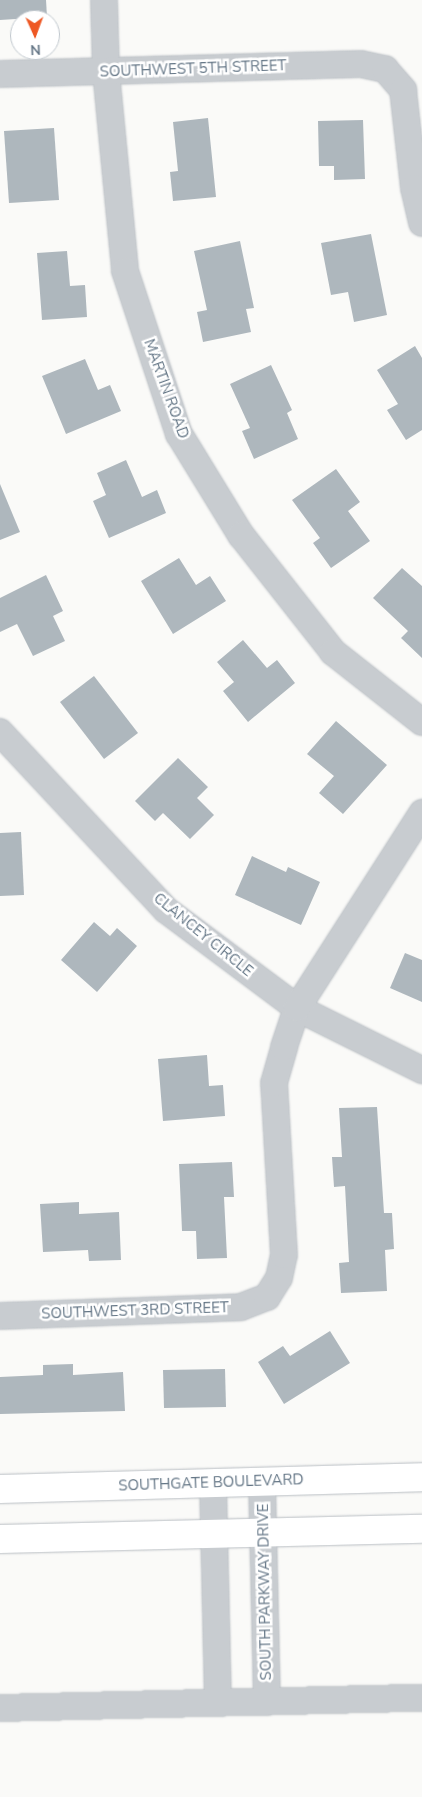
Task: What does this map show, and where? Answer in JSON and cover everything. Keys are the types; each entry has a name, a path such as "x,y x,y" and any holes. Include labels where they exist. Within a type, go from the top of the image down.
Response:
{"main road":[{"name":"SOUTHGATE BOULEVARD","path":"0,1489 422,1477"},
{"path":"0,1539 216,1536 422,1529"}],"street":[{"name":"MARTIN ROAD","path":"104,0 106,72 125,271 179,434 241,535 333,652 422,722"},
{"name":"SOUTHWEST 5TH STREET","path":"0,74 361,64 385,69 403,90 414,188 422,223"},
{"name":"CLANCEY CIRCLE","path":"1,736 166,910 296,1008 422,1070"},
{"path":"296,1008 422,813"},
{"name":"SOUTHWEST 3RD STREET","path":"0,1316 241,1307 267,1297 279,1278 284,1255 274,1083 296,1008"},
{"name":"SOUTH PARKWAY DRIVE","path":"262,1482 265,1534 268,1702"},
{"path":"213,1483 216,1536 218,1703"},
{"name":"SOUTH PARKWAY DRIVE","path":"0,1708 422,1698"}],"building":[{"path":"0,0 46,0 47,10 10,10 10,19 0,20"},
{"path":"208,118 216,197 173,201 170,172 178,171 173,122"},
{"path":"363,120 365,179 334,180 334,166 319,166 318,121"},
{"path":"54,128 59,200 9,203 4,131"},
{"path":"371,234 387,315 354,322 348,292 331,295 321,243"},
{"path":"240,241 254,308 246,309 251,332 203,342 197,312 207,310 194,251"},
{"path":"67,251 70,286 85,285 87,317 42,320 37,253"},
{"path":"415,346 422,358 422,430 406,440 387,410 398,404 377,370"},
{"path":"85,359 98,390 110,385 121,411 66,434 42,376"},
{"path":"271,365 292,410 287,413 298,439 254,459 242,431 250,428 230,384"},
{"path":"126,460 142,497 157,490 166,513 109,538 93,501 106,495 97,473"},
{"path":"336,469 360,502 348,511 370,541 331,568 313,543 320,538 292,500"},
{"path":"0,484 20,532 0,540"},
{"path":"179,558 196,585 210,576 226,601 173,634 141,581"},
{"path":"402,568 422,586 422,658 401,638 408,631 373,598"},
{"path":"46,575 63,611 53,616 65,641 33,656 17,624 0,632 0,598"},
{"path":"243,640 267,668 277,660 295,683 248,722 223,691 234,682 217,662"},
{"path":"94,676 138,733 104,759 60,702"},
{"path":"336,721 387,765 343,814 319,793 334,776 307,754"},
{"path":"178,758 208,787 197,798 214,815 190,839 163,813 155,821 135,801"},
{"path":"21,832 24,895 0,896 0,833"},
{"path":"252,856 286,872 288,867 320,882 301,925 235,895"},
{"path":"94,922 110,936 117,928 137,946 97,992 61,960"},
{"path":"405,953 422,960 422,1002 390,988"},
{"path":"207,1055 209,1086 223,1085 225,1116 163,1121 158,1059"},
{"path":"377,1107 384,1213 392,1213 394,1249 385,1250 387,1291 341,1293 339,1263 349,1262 345,1186 334,1187 332,1157 342,1157 339,1108"},
{"path":"232,1162 234,1197 224,1197 227,1258 197,1259 196,1231 182,1231 179,1164"},
{"path":"79,1202 79,1214 119,1212 121,1260 89,1261 88,1250 43,1252 40,1204"},
{"path":"330,1331 350,1363 284,1404 258,1362 283,1346 290,1356"},
{"path":"73,1364 73,1375 123,1372 125,1411 0,1414 0,1377 43,1375 43,1365"},
{"path":"225,1369 226,1407 164,1408 163,1370"}]}
